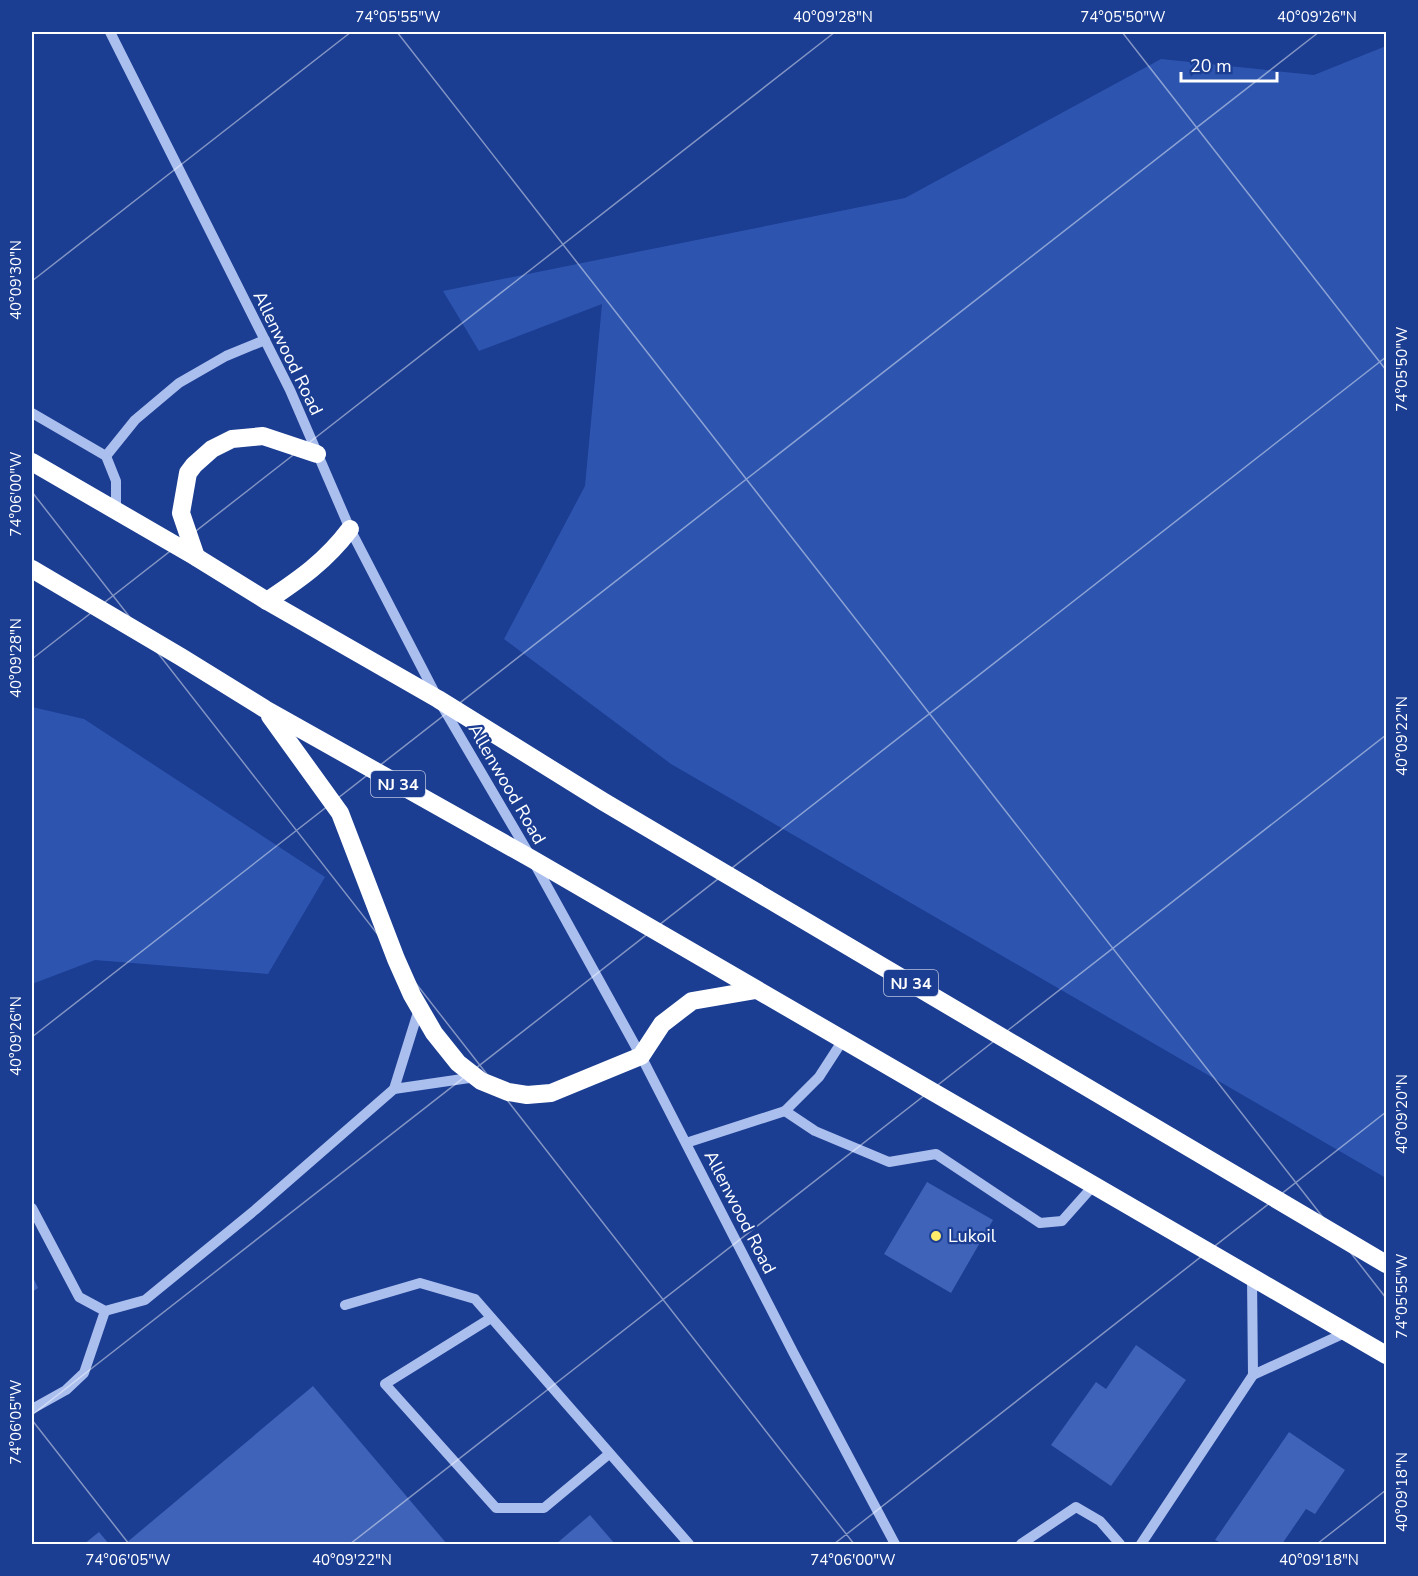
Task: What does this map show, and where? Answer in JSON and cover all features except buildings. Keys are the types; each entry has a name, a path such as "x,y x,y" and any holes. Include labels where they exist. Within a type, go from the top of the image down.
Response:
{"highway":[{"path":"196,557 182,513 188,474 194,465 212,449 232,439 263,436 317,454"},
{"path":"32,462 196,557 267,602 438,699"},
{"path":"267,602 318,565 340,543 350,529"},
{"name":"NJ 34","path":"32,569 265,709 532,859 1386,1356"},
{"name":"NJ 34","path":"438,699 604,802 1386,1264"},
{"path":"265,709 340,813 396,959 419,1008 458,1063 481,1081 508,1092 527,1095 551,1093 641,1056 662,1024 692,1001 756,990"}],"street":[{"name":"Allenwood Road","path":"110,32 290,390 350,529 438,699 532,859 641,1056 792,1352 895,1545"},
{"path":"106,456 135,420 179,383 226,356 265,340"},
{"path":"32,413 106,456 116,482 116,511"},
{"path":"32,1208 79,1297 105,1311 145,1300 255,1210 394,1089 419,1008"},
{"path":"686,1143 785,1111 819,1077 843,1040"},
{"path":"394,1089 476,1077"},
{"path":"785,1111 815,1131 889,1162 936,1154 1040,1223 1062,1221 1094,1185"},
{"path":"1252,1277 1253,1375"},
{"path":"345,1305 420,1283 475,1299 689,1545"},
{"path":"32,1409 66,1390 84,1373 105,1311"},
{"path":"491,1318 385,1384 496,1508 544,1508 609,1454"},
{"path":"1141,1545 1253,1375 1347,1332"},
{"path":"1021,1545 1076,1507 1100,1521 1120,1545"}],"shaded area":[{"path":"1386,46 1386,1178 671,764 504,639 585,486 602,304 479,351 443,291 905,198 1161,59 1314,75"},
{"path":"32,707 84,719 325,877 268,974 95,960 32,984"}],"place":[{"name":"Lukoil","path":"936,1236"}]}
